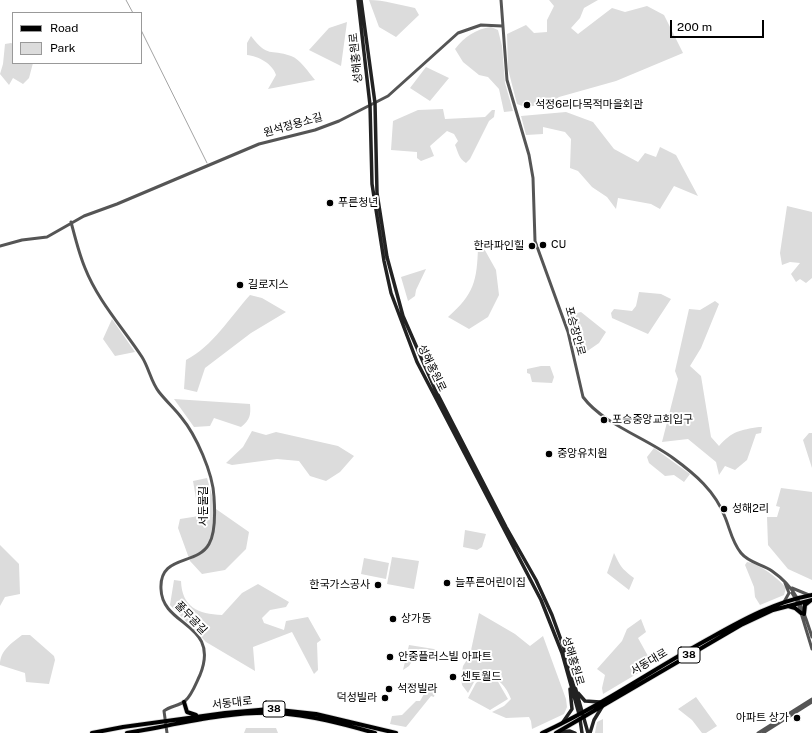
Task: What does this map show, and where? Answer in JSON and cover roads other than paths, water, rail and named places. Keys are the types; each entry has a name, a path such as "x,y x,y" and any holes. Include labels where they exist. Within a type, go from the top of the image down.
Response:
{"main road":[{"name":"성해홍원로","path":"358,0 370,105 372,184 384,261 399,318 417,362 476,478 538,594 554,632 582,716"},
{"name":"성해홍원로","path":"361,0 375,103 378,201 387,257 403,316 435,389 506,527 536,580 559,632 582,716"},
{"path":"784,604 803,613 806,604 812,597"},
{"name":"서동대로","path":"556,733 602,704 741,624 796,598 812,597"},
{"name":"서동대로","path":"784,604 799,602 812,597"},
{"path":"560,724 569,715 572,709 568,674"},
{"path":"576,690 585,701 602,704 589,733"},
{"path":"184,702 187,712 200,716"},
{"name":"서동대로","path":"128,733 200,716 253,710 285,710 316,714 396,733"},
{"name":"서동대로","path":"92,733 123,727 165,724 239,715 276,713 331,721 375,733"},
{"path":"582,716 589,733"},
{"path":"582,716 582,733"},
{"name":"서동대로","path":"542,733 560,724 582,716"},
{"path":"556,733 567,730 576,733"}],"street":[{"name":"포승장안로","path":"501,0 507,80 529,155 533,178 535,242 564,318 583,397 595,410 658,449 708,487 722,511 734,542 742,554 747,559 772,571 786,583"},
{"name":"원석정용소길","path":"0,246 22,240 47,237 71,222 259,144 315,130 339,121 388,96 458,33 481,25 502,26"},
{"name":"서둔물길","path":"71,222 84,268 91,282 142,358 158,392 182,418 211,476 214,497 214,524 209,545 204,552 196,557 184,559 170,566 164,574 162,581"},
{"name":"풀무골길","path":"162,581 161,593 166,605 201,639 205,650 205,657 200,674 189,696 184,702"},
{"path":"786,583 801,593 812,597"},
{"path":"786,583 799,602 812,637"},
{"path":"784,604 788,593 786,583"},
{"path":"790,587 796,598"},
{"path":"803,613 812,649"},
{"path":"758,733 812,700"},
{"path":"763,733 812,700"},
{"path":"167,733 163,715 165,710 184,702"}],"waterway":[{"path":"126,0 132,12"},
{"path":"142,32 207,163"}],"place":[{"name":"석정6리다목적마을회관","path":"527,105"},
{"name":"푸른청년","path":"330,203"},
{"name":"CU","path":"543,245"},
{"name":"한라파인힐","path":"532,246"},
{"name":"길로지스","path":"240,285"},
{"name":"포승중앙교회입구","path":"604,420"},
{"name":"중앙유치원","path":"549,454"},
{"name":"성해2리","path":"724,509"},
{"name":"늘푸른어린이집","path":"447,583"},
{"name":"한국가스공사","path":"378,585"},
{"name":"상가동","path":"393,619"},
{"name":"안중플러스빌 아파트","path":"390,657"},
{"name":"센토월드","path":"453,677"},
{"name":"석정빌라","path":"389,689"},
{"name":"덕성빌라","path":"385,698"},
{"name":"아파트 상가","path":"797,718"}]}
